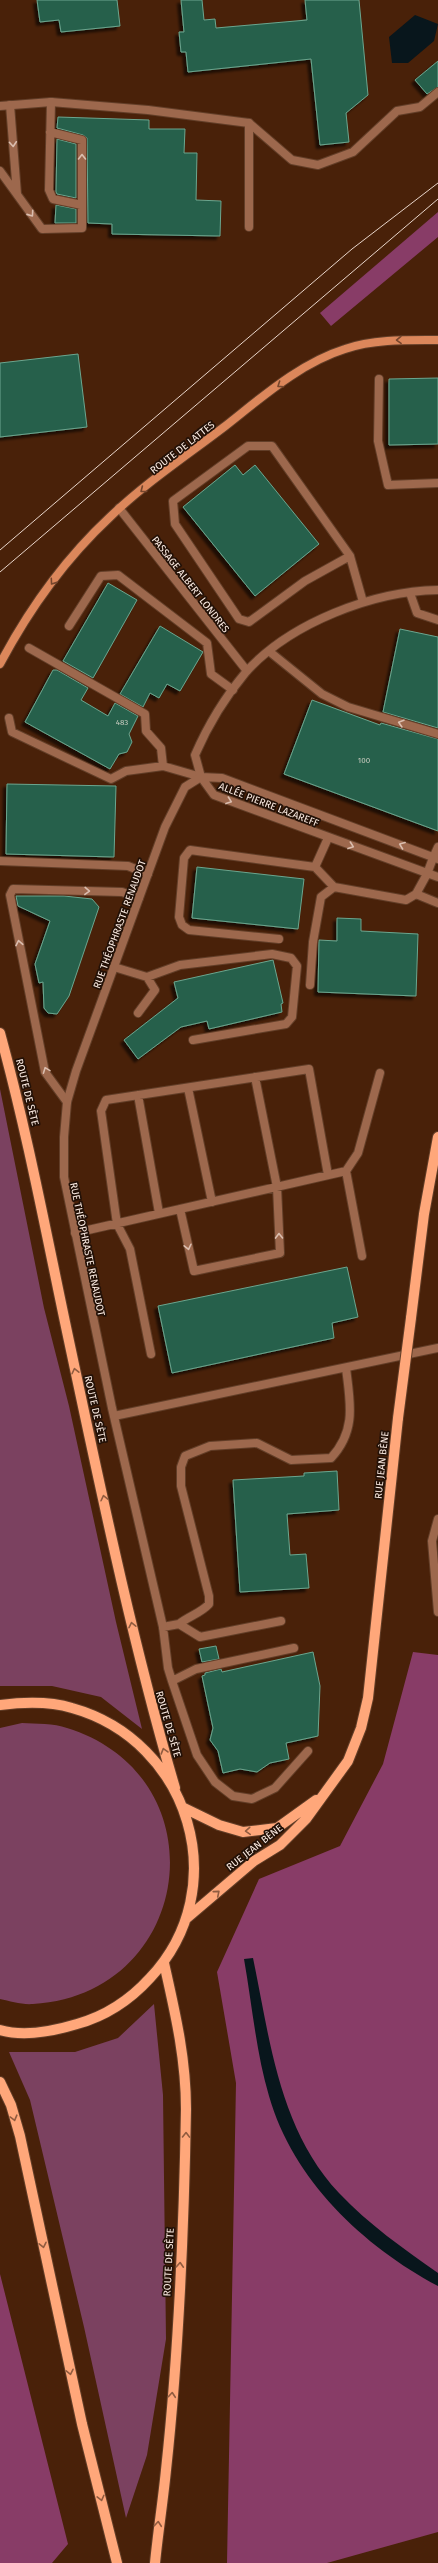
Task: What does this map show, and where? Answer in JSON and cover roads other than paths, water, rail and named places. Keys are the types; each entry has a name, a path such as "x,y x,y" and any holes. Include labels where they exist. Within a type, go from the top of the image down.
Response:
{"main road":[{"name":"ROUTE DE SÈTE","path":"0,1033 19,1100 69,1342 140,1660 175,1788"},
{"name":"RUE JEAN BÈNE","path":"187,1918 254,1861 280,1845 306,1819 330,1788 348,1760 361,1728 368,1698 398,1418 424,1214 438,1137"},
{"path":"0,1705 27,1702 72,1707 113,1725 148,1752 175,1788 184,1808 193,1844 194,1874 187,1918 177,1941 164,1963 133,1996 94,2020 50,2032 0,2030"},
{"name":"RUE JEAN BÈNE","path":"184,1808 219,1825 243,1832 278,1828 330,1788"},
{"name":"ROUTE DE SÈTE","path":"155,2563 158,2519 166,2471 176,2354 186,2109 186,2076 181,2036 164,1963"},
{"path":"0,2082 11,2105 20,2136 82,2424 117,2563"}],"street":[{"path":"0,106 51,102 148,110 249,123 292,160 318,164 353,152 397,111 420,107 438,92"},
{"path":"51,102 49,190 53,199 82,205"},
{"path":"10,106 17,195"},
{"path":"249,123 249,227"},
{"path":"0,171 42,229 82,228 82,140 50,132"},
{"name":"ROUTE DE LATTES","path":"0,664 19,632 63,569 89,537 119,508 264,396 318,359 346,348 393,340 438,340"},
{"path":"379,379 378,441 388,485 438,483"},
{"path":"350,556 305,581 249,622 239,619 176,524 173,501 248,446 272,446 350,556 363,602"},
{"name":"PASSAGE ALBERT LONDRES","path":"119,508 247,671"},
{"path":"69,626 101,576 118,575 207,643 211,674 233,690"},
{"path":"202,777 195,755 206,731 247,671 270,652 311,623 363,602 385,596 438,590"},
{"path":"410,593 417,613 438,620"},
{"path":"29,648 145,714 146,730 161,748 163,766"},
{"path":"270,652 322,694 348,707 438,734"},
{"path":"9,718 12,732 111,778 126,771 163,766 202,777"},
{"name":"ALLÉE PIERRE LAZAREFF","path":"202,777 214,796 438,878"},
{"name":"ALLÉE PIERRE LAZAREFF","path":"202,777 222,778 436,858"},
{"name":"RUE THÉOPHRASTE RENAUDOT","path":"202,777 185,787 165,827 76,1070 67,1102 64,1137 64,1177 74,1233 114,1416 163,1627 168,1668 198,1755 215,1782 233,1796 252,1799 275,1788 308,1751"},
{"path":"314,868 328,838"},
{"path":"279,939 189,930 182,925 179,917 184,858 190,850 314,868 334,887 406,900 416,894 436,858 438,848"},
{"path":"0,861 4,863 128,866 148,874"},
{"path":"310,985 313,942 321,897 334,887"},
{"path":"67,1102 45,1072 10,895 13,889 122,892 139,898"},
{"path":"416,894 438,903"},
{"path":"114,967 147,977 180,965 272,954 291,958 297,966 292,1017 286,1024 193,1040"},
{"path":"138,1013 155,990 147,977"},
{"path":"151,1354 130,1249 117,1224 101,1111 106,1100 309,1069 328,1175"},
{"path":"74,1233 346,1171 358,1153 380,1073"},
{"path":"180,1209 194,1271 280,1253 277,1187 255,1077"},
{"path":"188,1088 212,1202"},
{"path":"138,1095 159,1213"},
{"path":"346,1171 362,1256"},
{"path":"114,1416 438,1348"},
{"path":"163,1627 179,1624 192,1614 203,1610 209,1604 209,1596 181,1486 181,1467 185,1456 210,1446 256,1443 291,1460 331,1458 348,1433 350,1407 346,1368"},
{"path":"438,1519 432,1541 438,1612"},
{"path":"179,1624 200,1637 282,1621"},
{"path":"172,1681 196,1669 294,1648"}],"tram line":[{"path":"0,550 352,249 438,183"},
{"path":"0,572 438,199"}]}
